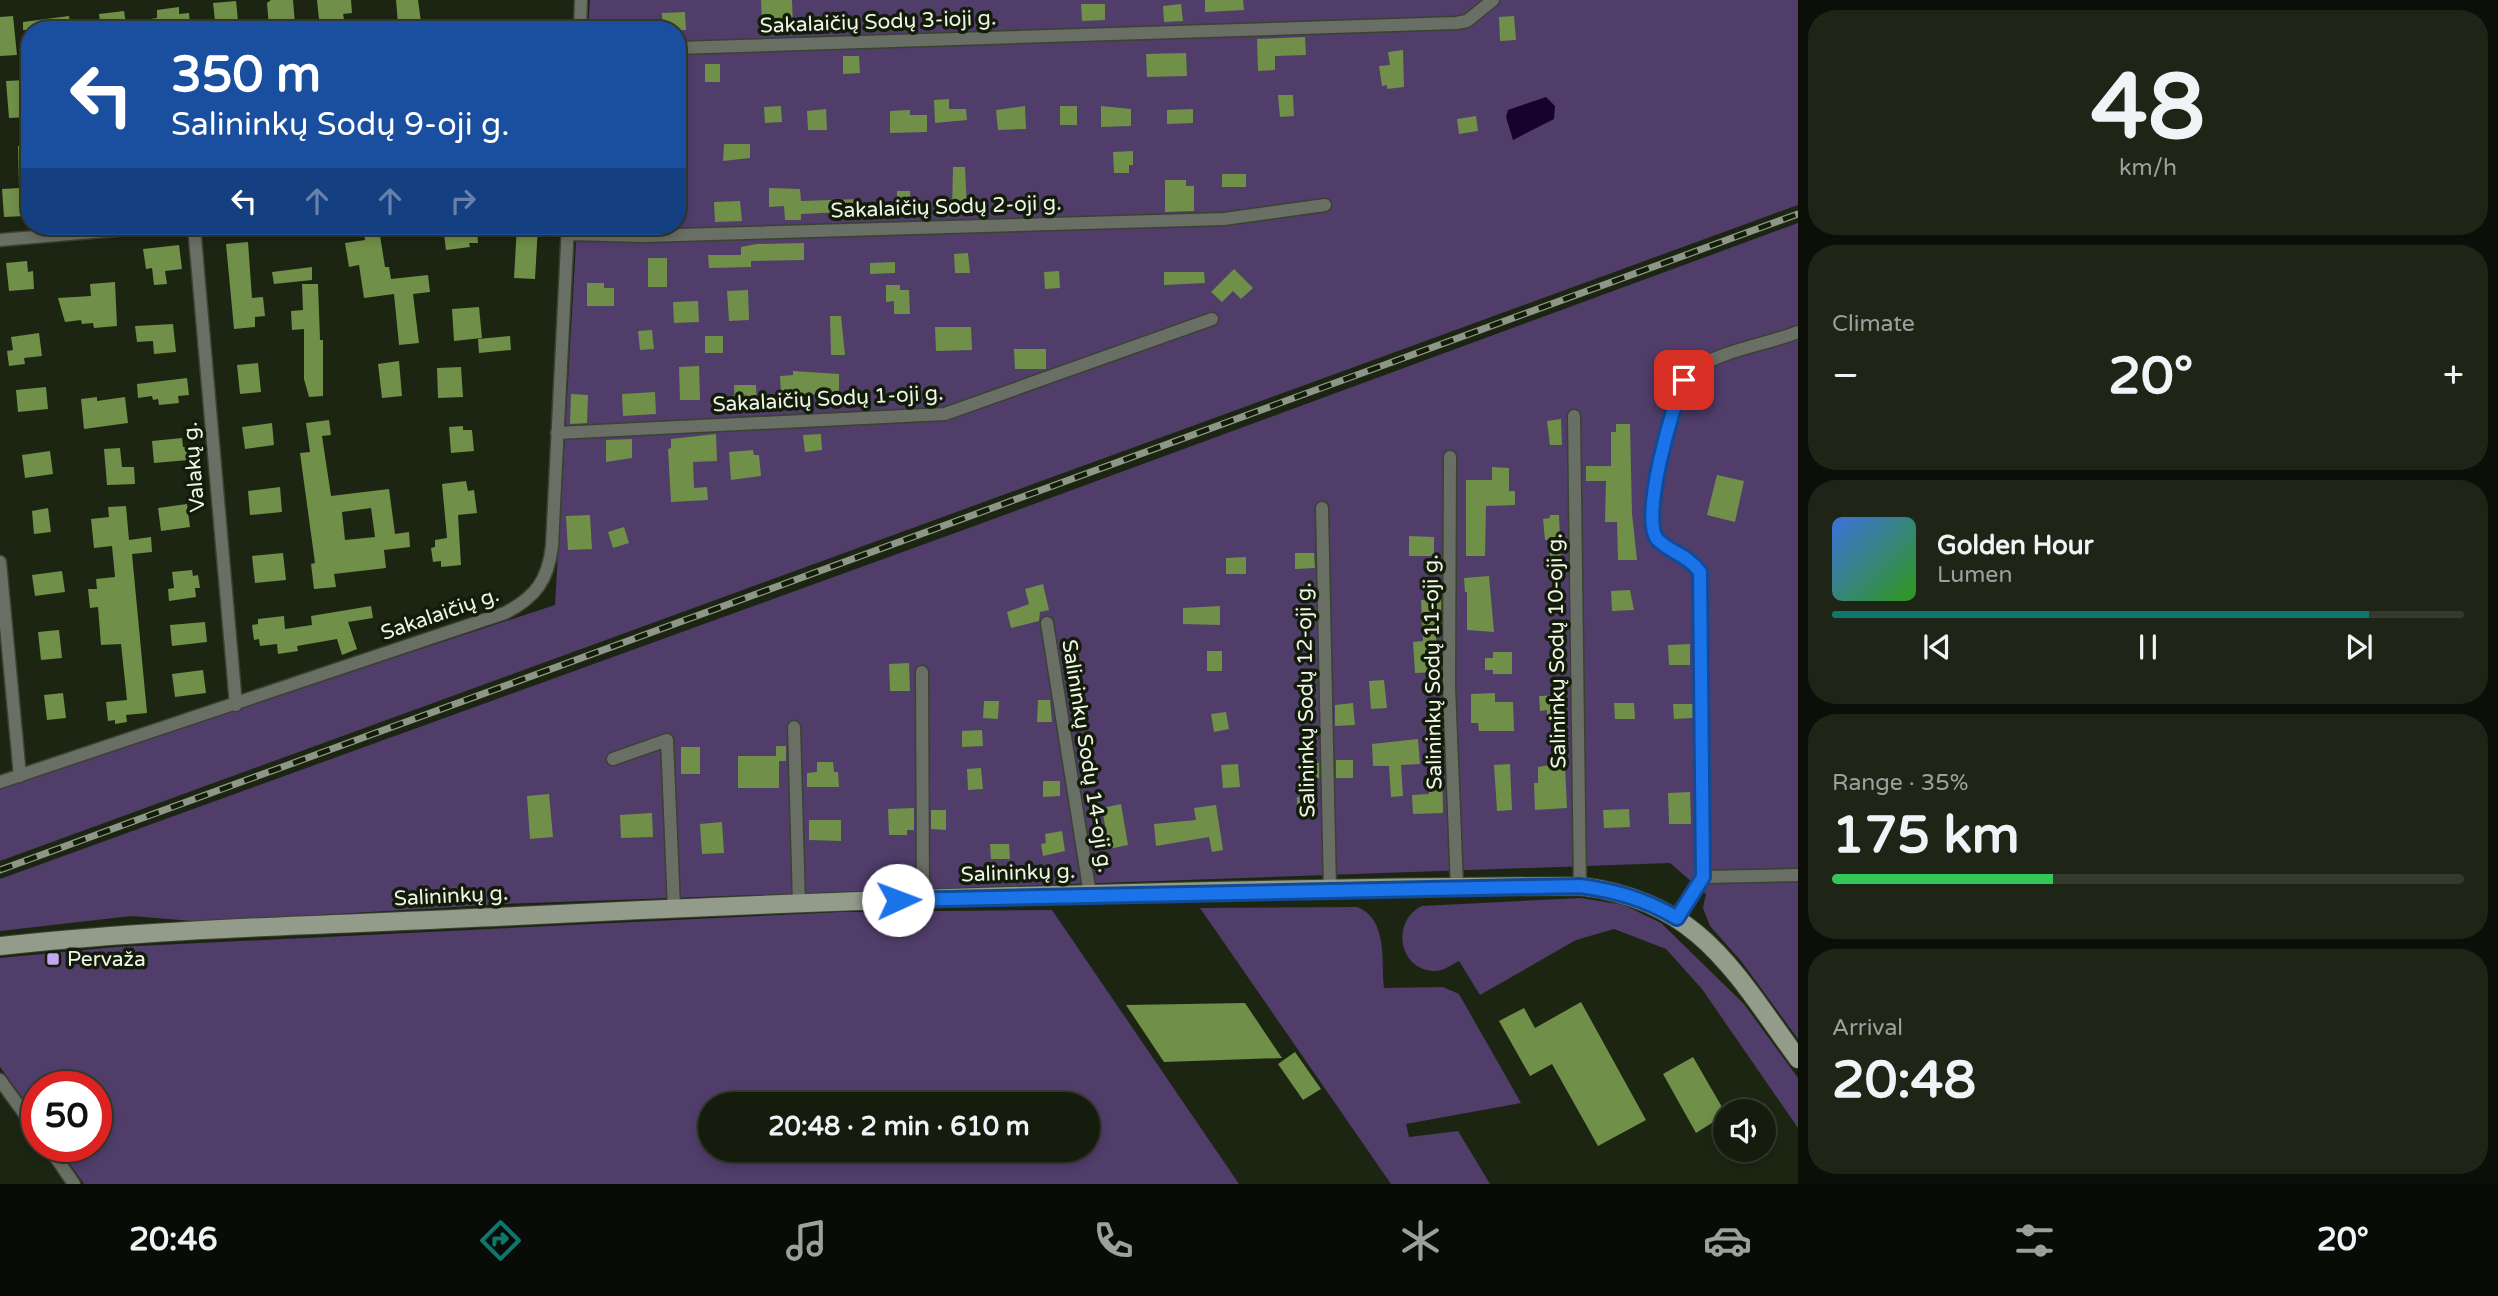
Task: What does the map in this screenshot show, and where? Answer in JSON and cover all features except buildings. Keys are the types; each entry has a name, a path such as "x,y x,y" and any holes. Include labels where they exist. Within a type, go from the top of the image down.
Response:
{"main road":[{"name":"Salininkų g.","path":"0,946 280,927 799,903 1090,894 1580,886 1629,895 1652,903 1677,918 1721,957 1798,1059"}],"street":[{"path":"580,21 581,0"},
{"name":"Sakalaičių Sodų 3-ioji g.","path":"686,48 1456,23 1467,21 1493,0"},
{"name":"Sakalaičių Sodų 2-oji g.","path":"686,235 1224,219 1325,205"},
{"path":"0,240 58,235"},
{"name":"Valakų g.","path":"195,235 236,705"},
{"name":"Sakalaičių g.","path":"0,782 236,705 505,613 523,604 544,583 551,563 568,235"},
{"name":"Sakalaičių Sodų 2-oji g.","path":"630,235 677,235"},
{"name":"Sakalaičių Sodų 1-oji g.","path":"557,433 945,414 1212,319"},
{"path":"1677,918 1703,877 1700,572 1693,562 1658,539 1651,524 1653,503 1675,401 1684,380 1710,362 1798,332"},
{"name":"Salininkų Sodų 10-oji g.","path":"1574,416 1580,886"},
{"name":"Salininkų Sodų 11-oji g.","path":"1450,457 1450,686 1457,887"},
{"name":"Salininkų Sodų 12-oji g.","path":"1322,508 1330,890"},
{"path":"0,562 20,776"},
{"name":"Salininkų Sodų 14-oji g.","path":"1047,623 1090,894"},
{"path":"922,672 923,899"},
{"path":"794,727 799,903"},
{"path":"613,759 667,740 674,908"},
{"path":"1703,877 1798,875"},
{"path":"0,1080 21,1109"},
{"path":"59,1162 74,1184"}],"shaded area":[{"path":"590,0 1798,0 1798,205 0,861 0,787 555,605 576,235 686,235 686,21 589,21"},
{"path":"1546,97 1555,106 1554,119 1513,140 1506,117 1508,110"},
{"path":"1798,223 1798,1039 1741,961 1710,926 1703,908 1706,894 1670,863 503,904 205,922 131,916 0,931 0,879 966,529"},
{"path":"1581,898 1624,905 1661,923 1744,1004 1798,1078 1798,1128 1702,989 1666,949 1614,929 1576,940 1480,995 1459,961 1440,970 1421,968 1412,962 1403,943 1406,922 1412,913 1422,906"},
{"path":"1357,907 1374,921 1378,931 1384,988 1443,987 1459,994 1521,1103 1406,1124 1409,1137 1458,1131 1490,1184 1391,1184 1200,908"},
{"path":"1052,910 1239,1184 84,1184 68,1162 112,1162 112,1071 21,1071 21,1096 0,1067 0,958 117,947 841,912"}],"railway":[{"path":"0,870 1798,214"}],"place":[{"name":"Pervaža","path":"53,959"}],"route":[{"path":"898,900 1580,886 1629,895 1652,903 1677,918 1703,877 1700,572 1693,562 1658,539 1651,524 1675,401 1684,380"}]}
